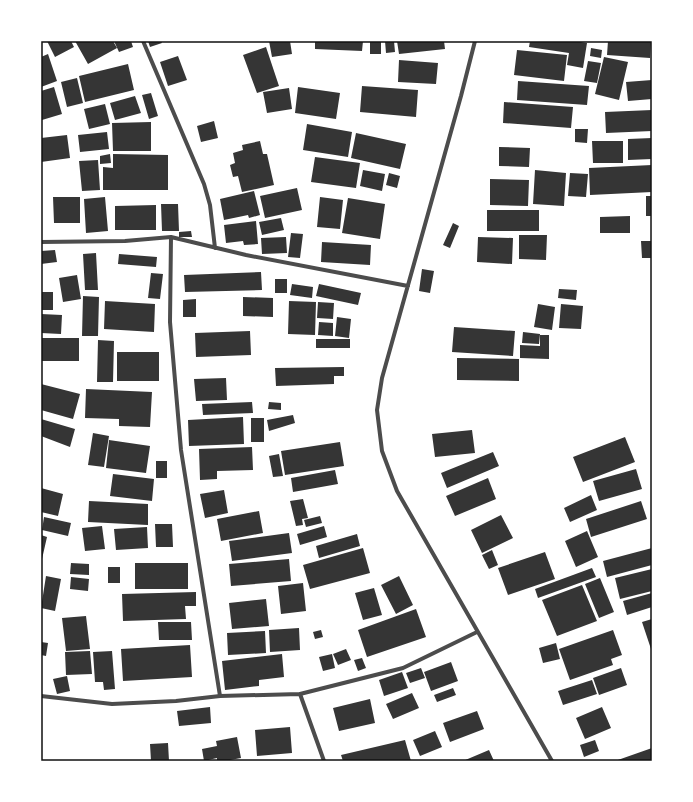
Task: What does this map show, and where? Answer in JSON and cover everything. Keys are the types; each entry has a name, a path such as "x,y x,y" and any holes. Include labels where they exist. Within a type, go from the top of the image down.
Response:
{"street":[{"path":"143,41 204,184 210,205 215,248"},
{"path":"475,41 382,378 377,410 382,451 397,491 552,761"},
{"path":"171,237 170,322 181,450 220,696"},
{"path":"41,242 125,241 171,237 215,248 408,286"},
{"path":"41,696 112,704 176,701 220,696 300,694 403,668 478,632"},
{"path":"300,694 324,761"}],"building":[{"path":"47,41 71,41 74,47 55,57"},
{"path":"75,41 113,41 117,48 88,64"},
{"path":"114,41 131,41 133,47 119,52"},
{"path":"148,41 161,41 162,43 150,47"},
{"path":"269,41 290,41 292,54 272,57"},
{"path":"315,41 363,41 362,51 315,49"},
{"path":"370,41 381,41 381,54 370,54"},
{"path":"385,41 394,41 395,52 386,53"},
{"path":"397,41 444,41 445,49 399,54"},
{"path":"530,41 574,41 587,43 583,68 567,65 569,53 529,47"},
{"path":"608,41 651,41 650,58 607,55"},
{"path":"266,47 279,86 257,93 243,55"},
{"path":"591,48 602,50 601,58 590,56"},
{"path":"517,50 567,55 564,81 514,75"},
{"path":"48,54 57,81 41,87 41,57"},
{"path":"178,56 187,80 168,86 160,62"},
{"path":"604,57 628,62 619,100 595,94"},
{"path":"399,60 438,63 436,84 398,82"},
{"path":"588,61 601,63 597,83 584,81"},
{"path":"128,64 134,90 85,102 79,76"},
{"path":"77,78 83,103 67,107 61,82"},
{"path":"652,80 652,99 628,101 626,82"},
{"path":"518,81 589,86 587,105 517,100"},
{"path":"362,86 418,90 416,117 360,112"},
{"path":"54,87 62,114 42,120 41,91"},
{"path":"298,87 340,93 336,119 295,113"},
{"path":"289,88 292,109 267,113 263,92"},
{"path":"151,93 158,116 149,119 142,95"},
{"path":"135,96 141,113 115,120 110,103"},
{"path":"504,102 573,107 571,128 503,123"},
{"path":"105,104 110,124 89,129 84,109"},
{"path":"652,110 652,131 606,133 605,112"},
{"path":"214,121 218,138 201,142 197,126"},
{"path":"151,122 151,151 113,151 112,123"},
{"path":"307,124 352,132 348,157 303,150"},
{"path":"575,129 588,129 587,143 575,142"},
{"path":"107,132 109,149 80,152 78,135"},
{"path":"356,133 406,144 400,169 351,158"},
{"path":"67,135 70,158 41,162 41,138"},
{"path":"652,138 652,159 628,160 628,139"},
{"path":"260,141 263,154 267,154 274,185 242,192 238,176 233,177 230,165 235,163 233,153 243,150 242,145"},
{"path":"592,141 623,141 623,163 593,163"},
{"path":"499,147 530,148 529,167 499,166"},
{"path":"110,154 111,163 100,164 100,156"},
{"path":"113,154 168,155 168,190 103,190 103,167 113,168"},
{"path":"315,157 360,163 356,188 311,182"},
{"path":"98,160 100,190 82,191 79,161"},
{"path":"652,165 652,192 590,195 589,168"},
{"path":"363,170 385,174 382,191 360,186"},
{"path":"535,170 566,173 564,206 533,204"},
{"path":"389,173 400,176 397,188 386,185"},
{"path":"570,173 588,174 586,197 568,196"},
{"path":"490,179 529,180 528,206 490,205"},
{"path":"297,188 302,210 265,218 260,196"},
{"path":"254,191 260,215 249,218 248,215 224,220 220,199"},
{"path":"646,196 652,196 652,216 646,216"},
{"path":"53,197 80,197 80,223 54,223"},
{"path":"105,197 108,231 86,233 84,199"},
{"path":"320,197 343,200 340,229 317,227"},
{"path":"348,198 385,204 380,239 342,233"},
{"path":"161,204 178,204 179,231 162,231"},
{"path":"156,205 156,230 115,230 115,206"},
{"path":"487,210 539,210 539,231 487,231"},
{"path":"630,216 630,233 600,233 600,217"},
{"path":"281,218 284,230 262,235 259,222"},
{"path":"256,221 258,244 244,245 243,241 226,243 224,225"},
{"path":"453,223 459,226 450,248 443,245"},
{"path":"191,231 192,237 179,237 179,232"},
{"path":"291,233 303,234 300,258 288,257"},
{"path":"519,235 547,235 546,260 519,259"},
{"path":"286,237 287,253 262,254 261,238"},
{"path":"478,237 513,238 512,264 477,262"},
{"path":"641,241 652,241 652,258 642,258"},
{"path":"322,242 371,245 370,265 321,262"},
{"path":"55,250 57,262 41,264 41,251"},
{"path":"96,253 98,290 85,290 83,254"},
{"path":"119,254 157,257 156,267 118,264"},
{"path":"422,269 434,271 430,293 419,291"},
{"path":"261,272 262,290 185,292 184,275"},
{"path":"151,273 163,274 160,299 148,298"},
{"path":"77,275 81,299 63,302 59,278"},
{"path":"275,279 287,279 287,293 275,293"},
{"path":"292,284 313,287 312,298 290,295"},
{"path":"319,284 361,293 358,305 316,296"},
{"path":"559,289 577,290 576,300 558,298"},
{"path":"41,292 53,292 53,310 41,310"},
{"path":"83,296 99,297 98,336 82,336"},
{"path":"243,297 273,298 273,317 243,316"},
{"path":"196,299 196,317 183,317 183,300"},
{"path":"105,301 155,304 154,332 104,329"},
{"path":"289,301 316,302 315,335 288,334"},
{"path":"318,302 334,303 333,319 317,318"},
{"path":"538,304 555,307 552,330 534,327"},
{"path":"561,304 583,306 581,329 559,328"},
{"path":"41,314 62,315 61,334 41,333"},
{"path":"337,317 351,319 349,338 335,336"},
{"path":"319,322 333,323 333,336 318,335"},
{"path":"454,327 515,331 513,356 452,352"},
{"path":"250,331 251,355 196,357 195,333"},
{"path":"523,332 540,334 539,344 522,343"},
{"path":"540,335 549,335 549,359 520,358 520,345 540,346"},
{"path":"41,338 79,338 79,361 41,361"},
{"path":"316,339 350,339 350,348 316,348"},
{"path":"98,340 114,341 113,382 97,382"},
{"path":"117,352 159,352 159,381 117,381"},
{"path":"457,358 519,359 519,381 457,380"},
{"path":"344,367 344,376 334,376 334,384 276,386 275,368"},
{"path":"226,378 227,400 196,401 194,379"},
{"path":"41,384 80,394 73,419 41,410"},
{"path":"86,389 152,392 150,427 119,426 119,419 85,418"},
{"path":"252,402 253,413 203,415 202,404"},
{"path":"269,402 281,403 281,410 268,409"},
{"path":"293,415 295,423 269,431 267,420"},
{"path":"243,417 244,444 189,446 188,420"},
{"path":"251,418 264,418 264,442 251,442"},
{"path":"41,419 75,429 70,447 41,436"},
{"path":"472,430 475,453 435,457 432,434"},
{"path":"93,433 109,436 104,467 88,465"},
{"path":"625,437 635,462 583,482 573,457"},
{"path":"109,440 150,446 146,473 106,468"},
{"path":"340,442 344,466 285,475 281,451"},
{"path":"252,447 253,470 217,471 217,479 200,480 199,449"},
{"path":"493,452 499,466 447,488 441,473"},
{"path":"279,454 283,476 273,477 269,456"},
{"path":"156,461 167,461 167,478 156,478"},
{"path":"636,469 642,489 599,501 593,481"},
{"path":"335,470 338,484 293,492 291,478"},
{"path":"113,474 154,479 152,501 110,496"},
{"path":"488,478 496,499 455,516 446,496"},
{"path":"41,488 63,494 58,516 41,512"},
{"path":"224,490 228,513 205,518 200,494"},
{"path":"591,495 597,510 570,522 564,508"},
{"path":"303,499 308,518 302,519 303,525 296,526 290,501"},
{"path":"89,501 148,504 148,525 88,522"},
{"path":"641,501 647,519 591,537 586,519"},
{"path":"259,511 263,533 221,541 217,519"},
{"path":"501,515 513,538 482,553 471,530"},
{"path":"320,516 322,523 306,527 304,520"},
{"path":"44,517 71,523 68,536 42,530"},
{"path":"155,524 172,524 173,547 156,547"},
{"path":"102,526 105,549 85,551 82,528"},
{"path":"324,526 327,537 300,545 297,534"},
{"path":"147,527 148,548 116,550 114,529"},
{"path":"587,531 598,557 576,567 565,541"},
{"path":"289,533 292,553 232,561 229,541"},
{"path":"357,534 360,546 319,558 316,546"},
{"path":"41,535 47,537 42,559 41,559"},
{"path":"363,548 370,573 310,589 303,565"},
{"path":"652,548 652,565 607,577 603,561"},
{"path":"492,550 498,565 489,569 482,555"},
{"path":"545,552 555,579 508,595 498,568"},
{"path":"289,559 291,581 231,586 229,564"},
{"path":"71,563 89,564 89,575 70,574"},
{"path":"135,563 188,563 188,589 135,589"},
{"path":"108,567 120,567 120,583 108,583"},
{"path":"592,568 596,577 538,598 535,589"},
{"path":"652,569 652,591 620,599 615,578"},
{"path":"46,576 61,579 55,611 41,608"},
{"path":"399,576 413,605 396,614 381,585"},
{"path":"71,577 89,579 88,591 70,589"},
{"path":"600,578 614,612 599,618 585,584"},
{"path":"303,583 306,611 281,614 278,586"},
{"path":"582,585 597,621 557,636 542,600"},
{"path":"374,588 382,615 363,620 355,593"},
{"path":"196,592 196,606 185,606 186,619 123,621 122,594"},
{"path":"652,593 652,607 627,615 623,601"},
{"path":"266,599 269,626 232,629 229,603"},
{"path":"416,609 426,637 367,657 358,630"},
{"path":"86,616 90,649 66,651 62,618"},
{"path":"652,619 652,652 642,622"},
{"path":"158,622 191,622 192,640 159,640"},
{"path":"299,628 300,650 270,652 269,630"},
{"path":"321,630 323,637 315,639 313,632"},
{"path":"613,630 622,655 611,659 613,665 570,680 559,649"},
{"path":"265,631 266,653 228,655 227,633"},
{"path":"41,642 48,643 46,656 41,655"},
{"path":"556,643 560,659 543,663 539,648"},
{"path":"190,645 192,677 123,681 121,649"},
{"path":"346,649 351,660 338,665 333,654"},
{"path":"90,651 92,674 66,675 65,652"},
{"path":"112,651 115,689 104,690 103,682 95,682 93,652"},
{"path":"282,654 284,677 259,680 259,686 225,690 222,661"},
{"path":"332,654 335,668 323,671 319,657"},
{"path":"362,658 366,668 358,671 354,660"},
{"path":"451,662 458,681 431,691 424,672"},
{"path":"421,668 425,678 410,683 406,673"},
{"path":"621,668 627,685 599,695 593,678"},
{"path":"402,672 408,688 384,696 379,680"},
{"path":"67,676 70,691 57,694 53,679"},
{"path":"592,680 597,694 563,705 558,691"},
{"path":"453,688 456,695 437,702 434,695"},
{"path":"412,693 419,708 393,719 386,704"},
{"path":"370,699 375,723 339,731 333,708"},
{"path":"210,707 211,723 179,726 177,711"},
{"path":"602,707 611,728 585,739 576,718"},
{"path":"477,711 484,729 450,742 443,723"},
{"path":"290,727 292,753 257,756 255,730"},
{"path":"435,731 442,747 420,756 413,740"},
{"path":"237,737 241,758 217,761 217,758 204,761 202,749 217,746 216,741"},
{"path":"405,740 411,761 343,761 341,755"},
{"path":"595,740 599,751 584,757 580,745"},
{"path":"168,743 169,761 151,761 150,744"},
{"path":"652,748 652,761 615,761"},
{"path":"489,750 494,761 463,761"}]}
